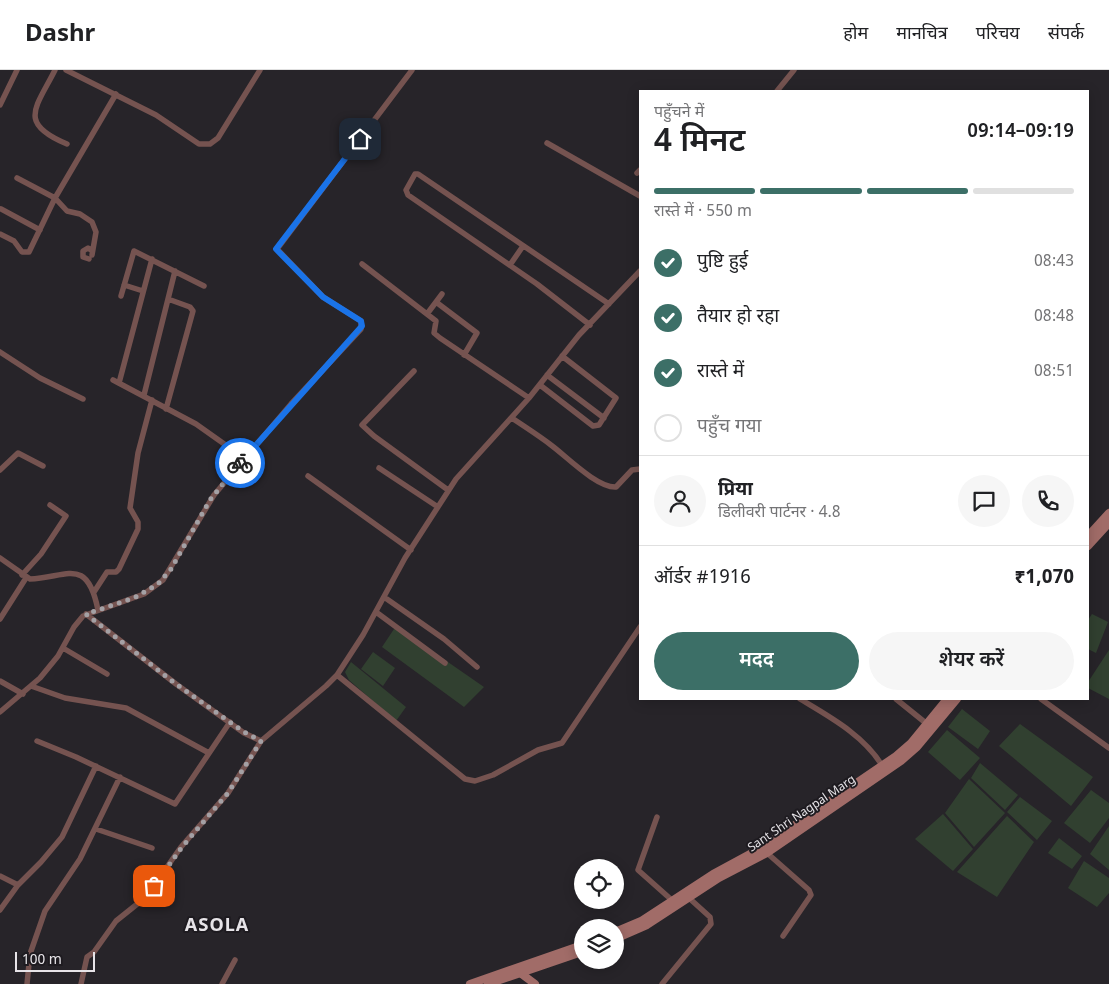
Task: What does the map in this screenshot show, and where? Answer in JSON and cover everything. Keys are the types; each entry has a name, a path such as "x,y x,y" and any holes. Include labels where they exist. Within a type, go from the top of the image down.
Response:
{"street":[{"path":"0,106 17,70"},
{"path":"54,70 35,108 34,117 48,135 67,144"},
{"path":"66,70 164,120 199,144 210,144 218,138 260,70"},
{"path":"0,712 31,686 63,648 74,626 86,614 134,598 158,584 171,569 210,500 244,458 362,326 361,321 330,302 312,288 276,249 412,70"},
{"path":"778,90 794,70"},
{"path":"0,234 14,241 22,252 27,253 55,198 116,94"},
{"path":"548,143 639,195"},
{"path":"590,325 510,265 408,196 406,190 415,174 418,174 609,304"},
{"path":"17,178 55,198 67,210 80,214 92,222 96,229 96,240 91,255"},
{"path":"1,209 40,230"},
{"path":"510,265 524,246"},
{"path":"121,296 133,251 204,286"},
{"path":"152,259 116,382 202,427 244,458"},
{"path":"362,264 436,321 435,334 529,398"},
{"path":"144,395 175,271"},
{"path":"81,984 87,957 94,952 116,922 146,897 182,847 228,793 261,741 337,675 411,550 448,490 461,473 512,418 562,356 639,272"},
{"path":"124,286 143,291"},
{"path":"428,314 442,294"},
{"path":"166,409 193,311 190,307 168,299"},
{"path":"436,302 477,333 464,355"},
{"path":"0,362 2,354 40,378 83,399"},
{"path":"540,385 593,426 599,425 616,398 562,356"},
{"path":"414,370 362,425 374,436 448,490"},
{"path":"547,375 604,418"},
{"path":"94,592 107,572 116,572 119,569 138,529 138,522 130,508 138,453 152,400"},
{"path":"512,418 552,445 578,468 609,487 616,487 632,470 639,470"},
{"path":"0,470 18,452 43,466"},
{"path":"379,468 438,508"},
{"path":"308,476 411,550"},
{"path":"0,619 24,577 66,516 50,505"},
{"path":"1089,535 1109,513"},
{"path":"1089,545 1109,523"},
{"path":"0,558 24,577 33,580 73,572 86,581 94,592 98,610"},
{"path":"384,597 444,639 477,667"},
{"path":"376,612 445,663"},
{"path":"86,614 176,684 261,741"},
{"path":"337,675 465,779 475,781 494,775 538,750 562,743 639,628"},
{"path":"63,648 107,674"},
{"path":"0,681 23,694"},
{"path":"31,686 65,698 126,708 209,753"},
{"path":"802,700 840,724 869,748 884,768"},
{"path":"897,700 928,724"},
{"name":"Sant Shri Nagpal Marg","path":"624,928 675,903 690,898 719,878 767,853 884,768 911,743 946,700"},
{"name":"Sant Shri Nagpal Marg","path":"624,935 647,925 713,874 761,848 917,747 956,700"},
{"path":"1042,700 1109,748"},
{"path":"37,741 96,766 175,804 230,722"},
{"path":"0,910 18,885 62,837 96,766"},
{"path":"28,984 30,954 45,911 80,859 120,777"},
{"path":"657,817 638,870 675,903"},
{"path":"96,829 152,848"},
{"path":"767,853 809,890 811,894 783,936"},
{"path":"0,876 18,885"},
{"path":"662,984 710,924 710,918 690,898"},
{"path":"488,984 574,948"},
{"path":"470,984 574,954"},
{"path":"222,984 235,960"},
{"path":"517,971 535,984"}],"green space":[{"path":"1092,614 1108,622 1096,653 1089,650 1089,618"},
{"path":"396,626 484,687 464,707 382,647"},
{"path":"1109,650 1109,699 1089,689 1089,680"},
{"path":"373,652 395,668 383,686 361,669"},
{"path":"351,662 406,707 396,721 349,680 345,672"},
{"path":"962,709 990,731 978,749 948,727"},
{"path":"1020,724 1093,777 1071,806 999,746"},
{"path":"947,730 980,758 960,780 928,752"},
{"path":"980,763 1018,795 1005,810 971,778"},
{"path":"969,779 1005,813 974,847 945,813"},
{"path":"1091,790 1109,803 1109,818 1090,843 1064,823"},
{"path":"1020,797 1052,821 1037,840 1007,812"},
{"path":"943,814 973,849 953,871 915,839"},
{"path":"1007,816 1034,842 997,897 957,872"},
{"path":"1109,826 1109,870 1090,854"},
{"path":"1059,838 1082,856 1072,869 1048,853"},
{"path":"1084,861 1109,878 1109,893 1097,907 1068,888"}],"way so far":[{"path":"154,886 182,847 240,777 261,741 244,732 176,684 86,614 134,598 151,590 158,584 171,569 210,500 240,463"}],"district":[{"name":"ASOLA","path":"217,926"}],"route":[{"path":"240,463 291,404 362,328 361,321 330,302 312,288 276,249 360,139"}]}
